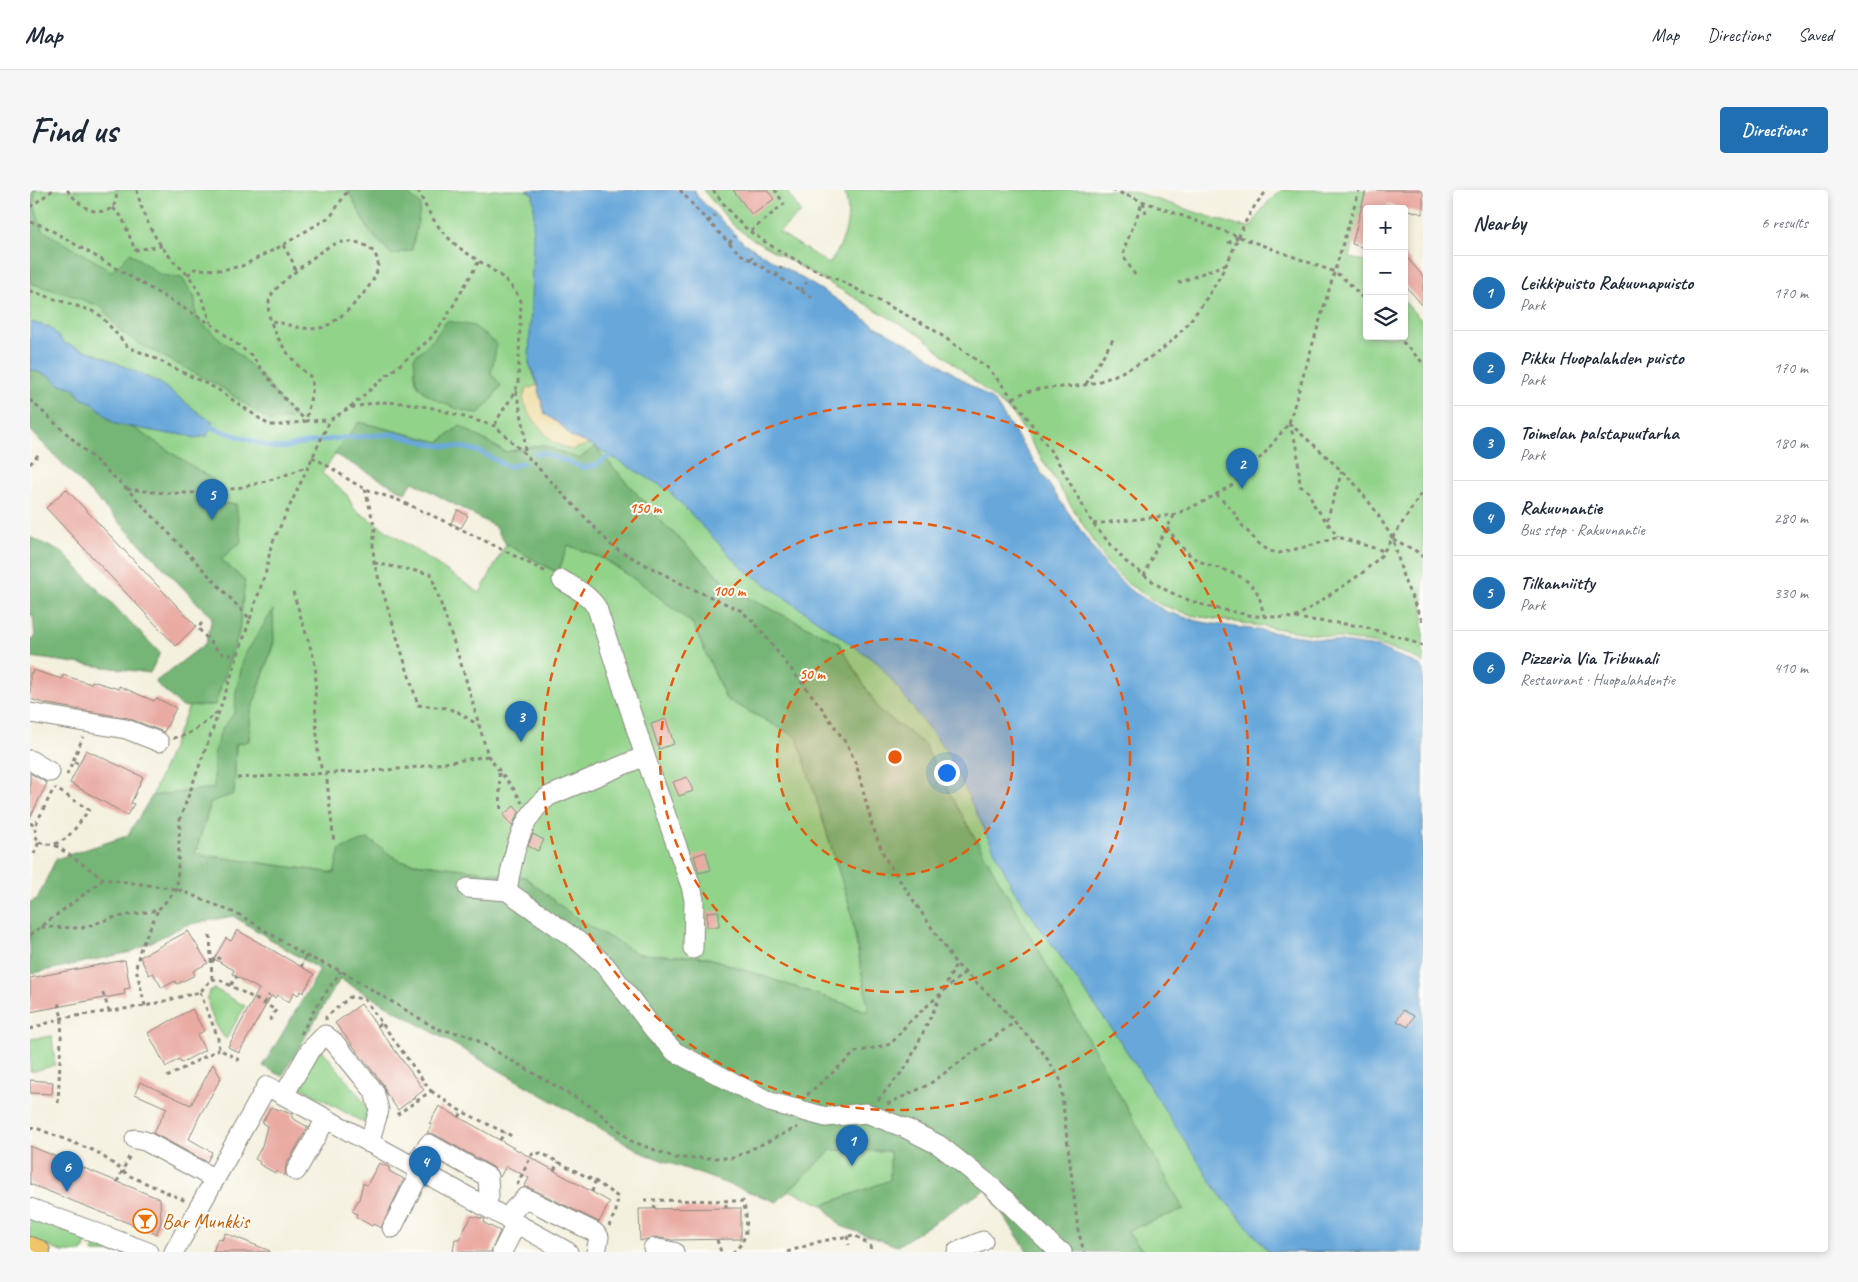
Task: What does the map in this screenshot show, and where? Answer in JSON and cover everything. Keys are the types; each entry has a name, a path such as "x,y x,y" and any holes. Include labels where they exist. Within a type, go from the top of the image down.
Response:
{"main road":[{"path":"30,1249 38,1252"}],"street":[{"path":"562,580 586,595 597,608 691,886 694,900 693,949"},
{"path":"30,713 126,728 159,742"},
{"path":"507,891 514,853 529,816 538,804 549,796 646,756"},
{"path":"30,760 56,780"},
{"path":"468,888 507,891 578,941 605,964 655,1031 675,1052 770,1102 826,1117 866,1113 905,1128 940,1145 992,1186 1057,1250 1062,1252"},
{"path":"284,1095 310,1050 325,1035 334,1042 374,1091 379,1110 369,1143"},
{"path":"174,1252 267,1086 566,1252"},
{"path":"296,1171 326,1119"},
{"path":"135,1139 145,1141 215,1179"},
{"path":"392,1228 429,1144 488,1177 489,1196 484,1206"},
{"path":"502,1252 514,1210 525,1198 594,1232 599,1237 596,1251"},
{"path":"30,1208 148,1252"},
{"path":"956,1252 982,1241"},
{"path":"653,1248 674,1252"}],"path":[{"path":"30,206 53,190"},
{"path":"67,190 84,208 105,212 113,208 117,190"},
{"path":"137,190 140,206 149,221 155,238 188,275 202,297 211,324"},
{"path":"188,275 193,269 221,270 242,266 284,245 331,216 348,190"},
{"path":"418,190 427,212 441,230 460,248 508,282 516,291 521,301 518,383 516,391 498,415 495,426"},
{"path":"680,190 739,253 813,298"},
{"path":"713,190 738,220 751,231 824,275 839,280 932,328 988,368 1013,398 1056,460 1093,524 1125,561 1144,576 1174,594 1209,607 1264,616 1361,626 1423,646"},
{"path":"751,231 784,204 775,190"},
{"path":"1112,190 1335,272 1348,282 1363,299"},
{"path":"1013,398 1023,392 1042,388 1085,385 1128,369 1158,352 1183,328 1205,301 1226,264 1246,218 1256,202 1268,190"},
{"path":"1093,524 1174,515 1206,501 1232,485 1264,454 1289,423 1359,190"},
{"path":"1143,202 1146,213"},
{"path":"1135,275 1124,257 1124,249 1143,202"},
{"path":"113,208 122,218 135,250 162,246"},
{"path":"708,222 715,215"},
{"path":"30,222 44,226 211,324 251,355 285,399 306,421"},
{"path":"729,243 735,236"},
{"path":"1228,243 1238,237"},
{"path":"272,321 307,328 329,326 340,319 355,303 377,273 379,264 376,256 368,246 359,242 343,242 325,249 294,273 270,298 268,309 272,321 288,354 312,380 313,386 306,421"},
{"path":"284,245 294,264 294,273"},
{"path":"750,260 755,253"},
{"path":"30,291 97,313 128,347 217,389 269,425 284,425 306,421 330,420 349,408 430,339 446,318 479,261"},
{"path":"1178,283 1226,264"},
{"path":"776,276 781,267"},
{"path":"802,291 807,282"},
{"path":"1085,385 1115,336"},
{"path":"1401,340 1423,363"},
{"path":"516,391 524,427 525,454"},
{"path":"30,400 126,489 250,618"},
{"path":"349,408 378,402 405,403 432,408 495,426 525,454 614,548 686,586 740,610 754,622 848,746 858,767 872,825 885,858 956,964 1015,1022 1044,1054 1060,1078 1078,1230 1084,1252"},
{"path":"145,1006 136,968 140,950 158,910 177,889 180,818 220,709 266,570 272,546 330,420"},
{"path":"1289,423 1355,484 1375,510 1393,539 1404,580 1423,623"},
{"path":"1289,423 1297,447 1300,486 1309,492 1314,505 1338,537"},
{"path":"30,464 39,454"},
{"path":"312,457 365,489 408,505 506,551 562,580"},
{"path":"126,489 183,493 215,492 258,484 308,466"},
{"path":"1327,520 1342,471"},
{"path":"365,489 375,529 373,545 374,563 418,705 446,708 458,712 479,725"},
{"path":"1295,618 1361,574 1380,557 1423,491"},
{"path":"1216,494 1233,511 1241,524 1258,543 1269,551 1279,553 1318,544 1338,537 1384,551"},
{"path":"1144,576 1160,539 1174,515"},
{"path":"1167,528 1184,549 1198,561 1210,564 1251,584 1258,595 1264,616"},
{"path":"1393,539 1416,551 1423,558"},
{"path":"374,563 430,574 464,673 488,756 516,792 529,816"},
{"path":"293,592 316,673 315,702 318,752 324,772 334,843"},
{"path":"202,623 198,628 220,652 237,656"},
{"path":"159,742 171,738 179,738 210,720 220,709"},
{"path":"65,794 89,810 67,838 56,845 48,846 39,842 36,837 35,826 56,780 74,762 80,747"},
{"path":"237,778 418,767 488,756"},
{"path":"74,762 79,764"},
{"path":"499,772 501,813"},
{"path":"30,823 35,826"},
{"path":"34,854 39,842"},
{"path":"56,845 104,878 177,889 242,916 306,956 341,971 437,1029 468,1035 595,1109 631,1140 676,1158 733,1158 812,1120 826,1117"},
{"path":"30,935 104,878"},
{"path":"41,927 82,928 112,918 158,910"},
{"path":"30,1028 62,1018 145,1006 200,992 212,979 210,935"},
{"path":"301,967 306,956"},
{"path":"212,962 216,957 220,960"},
{"path":"866,1113 907,1066 956,964"},
{"path":"299,1037 317,1005 341,971"},
{"path":"792,1108 856,1052 891,1044 908,1023 965,972"},
{"path":"231,985 237,976"},
{"path":"212,979 231,985 276,1010 268,1023"},
{"path":"200,992 218,1038 219,1049"},
{"path":"103,993 109,1011"},
{"path":"264,1003 269,994"},
{"path":"325,1035 326,1017 350,997 364,999 431,1091 463,1111 512,1136"},
{"path":"58,1002 62,1018 58,1103"},
{"path":"866,1113 928,1085 1015,1022"},
{"path":"377,1026 382,1023"},
{"path":"219,1049 244,1062"},
{"path":"167,1077 219,1049"},
{"path":"410,1070 414,1068"},
{"path":"379,1110 390,1103 398,1114 431,1091"},
{"path":"459,1118 463,1111"},
{"path":"30,1127 97,1152 130,1176 188,1202"},
{"path":"500,1140 504,1132"},
{"path":"525,1198 516,1184 532,1154 541,1153 595,1181 618,1197 616,1211 596,1251"},
{"path":"554,1170 558,1162"},
{"path":"117,1182 122,1170"},
{"path":"592,1192 595,1181"},
{"path":"644,1200 743,1201 747,1216 745,1238 733,1252"},
{"path":"654,1209 656,1201"},
{"path":"726,1201 726,1208"},
{"path":"788,1252 818,1242 854,1235 870,1246 871,1252"},
{"path":"847,1236 849,1245"},
{"path":"717,1240 722,1252"}],"green space":[{"path":"30,190 526,190 533,194 552,222 529,363 538,385 546,414 562,426 571,437 590,444 734,446 1380,1252 1144,1252 1127,1231 1183,1209 924,744 880,711 838,642 734,591 663,523 595,447 579,459 542,445 505,452 460,426 439,442 359,422 322,473 347,495 354,509 480,593 506,544 558,573 568,545 604,559 645,586 693,624 726,699 797,737 850,907 869,1012 706,957 638,954 577,919 525,877 399,861 368,839 335,873 195,854 211,802 234,793 236,743 249,741 251,712 274,642 215,788 152,796 225,619 30,425"},
{"path":"30,190 36,190 34,203 42,230 112,271 130,253 161,275 182,278 195,298 196,318 253,368 296,418 270,421 219,386 140,344 120,331 103,308 70,295 30,283"},
{"path":"348,190 403,190 421,205 412,250 392,255 369,231"},
{"path":"703,190 786,190 801,212 779,232 829,264 835,256 846,229 848,210 844,190 1128,190 1235,225 1251,227 1268,202 1282,190 1366,190 1350,258 1363,261 1363,340 1408,340 1408,305 1423,322 1423,663 1409,655 1372,643 1195,616 1161,605 1128,584 1107,563 1014,415 923,337 749,237 733,225"},
{"path":"447,321 474,326 497,344 491,374 501,385 492,399 479,413 453,407 434,399 419,387 416,381 414,357 433,340"},
{"path":"30,369 52,377 59,384 74,388 77,394 101,408 109,420 116,424 134,428 215,481 206,503 236,504 241,542 221,559 245,581 239,632 215,705 182,707 155,682 206,643 212,618 30,430"},
{"path":"359,422 439,442 460,426 505,452 542,445 579,459 595,447 663,523 734,591 838,642 880,711 924,744 1184,1209 1127,1231 1144,1252 1028,1252 986,1189 897,1246 841,1226 823,1205 890,1180 890,1151 831,1150 777,1202 645,1154 340,979 282,1076 263,1066 320,970 233,916 186,925 131,952 30,974 30,902 37,899 56,859 127,836 152,796 214,788 214,753 221,730 235,712 236,692 244,656 273,610 274,641 251,712 249,741 236,744 234,794 211,802 195,854 334,873 340,849 368,839 400,861 525,877 577,919 638,954 706,957 869,1012 850,907 797,737 726,699 693,624 645,586 604,559 568,545 558,573 506,544 494,526 413,482 405,493 334,454"},
{"path":"30,537 63,553 160,653 150,673 30,657 30,640 35,639 33,615 30,615"},
{"path":"215,989 245,1006 226,1039 215,1023 208,1003 209,991"},
{"path":"52,1036 55,1065 30,1071 30,1039"},
{"path":"317,1050 323,1051 358,1094 372,1115 366,1124 297,1085"},
{"path":"831,1150 890,1151 891,1180 823,1205 789,1190"},
{"path":"30,1217 88,1240 82,1252 63,1252 30,1240"},
{"path":"95,1242 120,1252 92,1252"}],"sand":[{"path":"538,385 546,414 562,426 571,437 590,444 571,450 552,442 529,414 523,399 526,389"}],"water":[{"path":"526,190 695,190 697,196 744,243 833,297 875,326 918,349 994,401 1105,565 1130,590 1167,612 1201,622 1377,647 1423,668 1423,1252 1269,1252 1220,1195 1120,1041 1013,889 947,752 879,664 741,567 668,490 590,444 571,437 562,426 545,414 538,385 529,363 534,206 533,194"},
{"path":"30,322 50,327 64,343 97,354 160,383 203,416 213,421 207,436 194,438 183,434 169,434 116,424 92,403 82,399 74,388 59,384 52,377 30,369"}],"building":[{"path":"733,190 767,190 774,199 752,215"},
{"path":"1366,190 1423,190 1423,214 1408,210 1408,205 1363,205 1363,247 1352,244"},
{"path":"1408,259 1423,276 1423,306 1408,289"},
{"path":"66,489 196,626 176,646 46,508"},
{"path":"458,510 468,516 461,528 451,523"},
{"path":"33,670 62,679 63,675 91,684 92,681 119,689 119,686 154,701 156,698 176,708 164,732 128,718 47,704 30,699 30,673"},
{"path":"666,719 674,744 659,749 651,724"},
{"path":"86,750 143,777 131,803 134,804 127,815 70,783"},
{"path":"30,773 47,783 30,818"},
{"path":"687,777 693,791 679,796 673,782"},
{"path":"514,806 519,812 512,826 503,815"},
{"path":"533,834 544,840 538,851 528,846"},
{"path":"706,852 711,870 699,873 694,856"},
{"path":"719,911 719,927 707,927 707,912"},
{"path":"237,930 314,974 303,993 301,991 298,995 294,992 289,1002 277,995 275,998 271,996 239,1053 228,1047 259,989 232,974 234,970 214,959 226,938 231,941"},
{"path":"188,931 208,963 193,971 195,975 177,984 175,981 162,988 153,973 149,975 140,957"},
{"path":"125,960 130,988 124,989 125,994 30,1012 30,978"},
{"path":"361,1004 424,1090 398,1110 386,1093 383,1084 335,1023"},
{"path":"192,1009 204,1031 197,1035 205,1050 181,1063 179,1059 166,1067 148,1033"},
{"path":"1403,1010 1414,1016 1408,1027 1397,1021"},
{"path":"213,1064 221,1078 189,1139 212,1152 207,1162 153,1133 167,1108 135,1094 140,1082 191,1105"},
{"path":"30,1080 53,1082 52,1094 30,1093"},
{"path":"439,1106 610,1202 599,1222 530,1188 524,1187 529,1178 506,1166 500,1177 493,1167 434,1134 427,1133 432,1125 429,1124"},
{"path":"271,1107 292,1114 292,1118 308,1127 286,1165 285,1176 259,1164 260,1162 255,1159 262,1146 267,1126 262,1123"},
{"path":"30,1146 160,1199 161,1223 156,1234 30,1184"},
{"path":"379,1163 389,1167 389,1171 404,1179 381,1228 373,1224 372,1226 356,1217 357,1214 352,1211 359,1199 363,1183 367,1185"},
{"path":"741,1208 741,1239 672,1240 655,1237 640,1241 639,1209"},
{"path":"472,1216 485,1219 484,1223 500,1231 491,1252 453,1252 455,1239 459,1239"},
{"path":"225,1233 270,1252 213,1252 218,1238 222,1240"}],"waterway":[{"path":"210,427 270,447 284,448 332,439 393,434 435,445 466,448 483,453 508,467 523,463"},
{"path":"536,454 543,453 585,468 596,465 610,456"}],"place":[{"name":"Pikku Huopalahden puisto","path":"1242,489"},
{"name":"Tilkanniitty","path":"212,520"},
{"name":"Toimelan palstapuutarha","path":"521,742"},
{"name":"Leikkipuisto Rakuunapuisto","path":"852,1166"},
{"name":"Rakuunantie","path":"425,1187"},
{"name":"Pizzeria Via Tribunali","path":"67,1192"},
{"name":"Bar Munkkis","path":"145,1221"}]}
